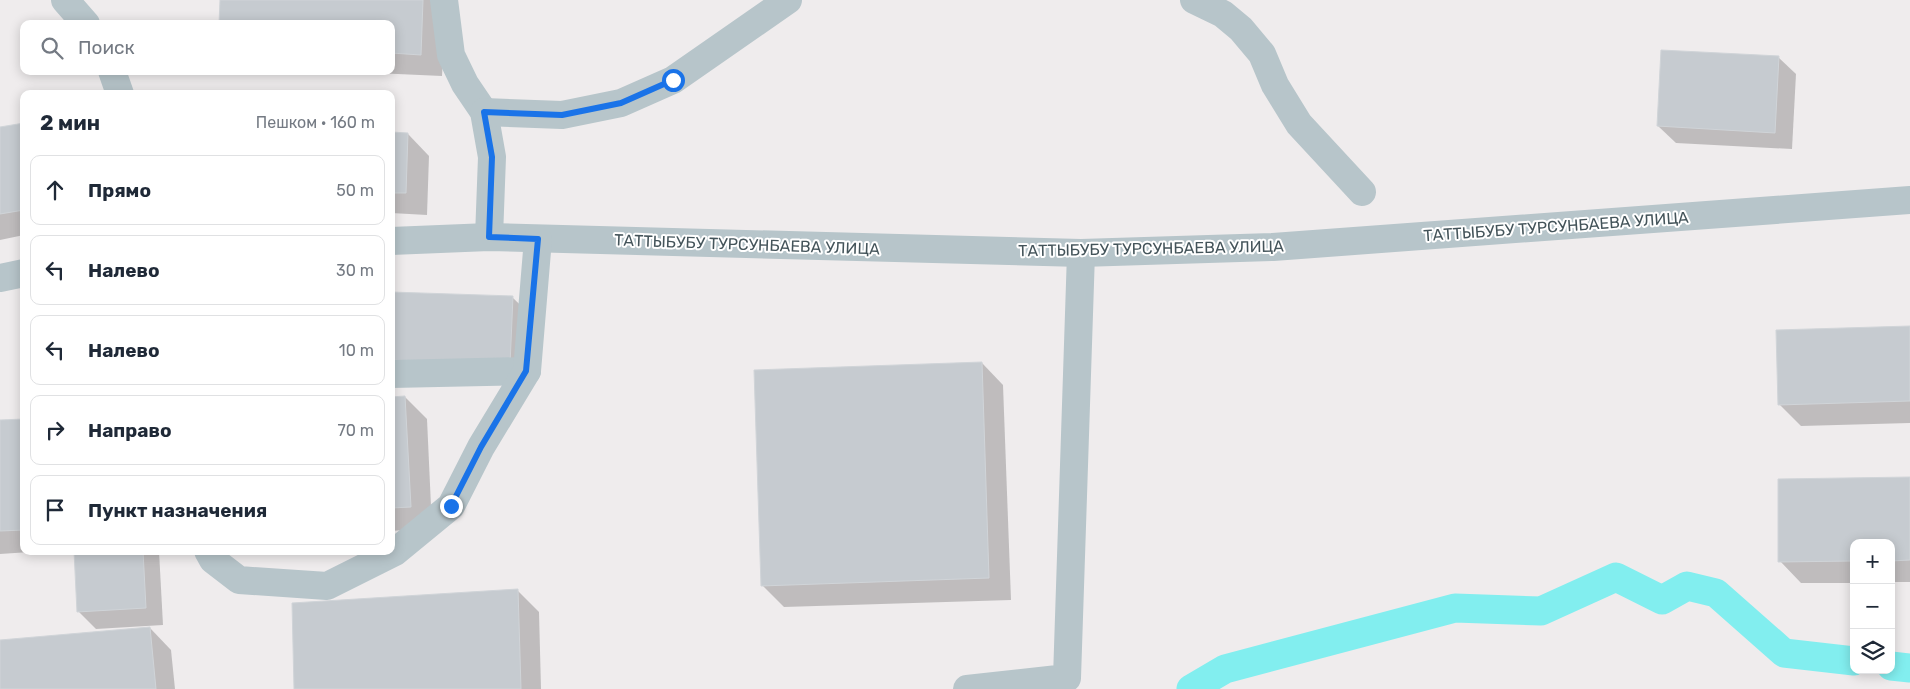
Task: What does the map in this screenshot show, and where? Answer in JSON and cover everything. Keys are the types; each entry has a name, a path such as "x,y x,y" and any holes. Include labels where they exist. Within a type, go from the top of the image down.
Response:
{"street":[{"path":"65,0 82,20"},
{"path":"444,0 450,55 465,84 484,112 492,157 489,237"},
{"path":"484,112 562,115 621,103 673,80 788,0"},
{"path":"1194,0 1223,14 1241,29 1262,54 1275,85 1299,124 1362,192"},
{"path":"113,75 119,90"},
{"name":"ТАТТЫБУБУ ТУРСУНБАЕВА УЛИЦА","path":"395,241 489,237 1081,253 1273,247 1910,200"},
{"path":"395,552 451,506 481,447 526,371 538,239"},
{"path":"967,689 1062,684 1081,253"},
{"path":"0,278 20,274"},
{"path":"395,374 526,371"},
{"path":"211,555 214,560 239,580 327,586 390,555"}],"building":[{"path":"220,0 423,0 421,55 395,53 395,20 219,20"},
{"path":"1661,50 1779,56 1775,133 1657,126"},
{"path":"20,124 20,211 0,214 0,127"},
{"path":"395,132 408,133 406,193 395,193"},
{"path":"395,292 513,296 510,365 395,360"},
{"path":"1910,326 1910,401 1778,405 1776,330"},
{"path":"982,362 989,578 761,586 754,370"},
{"path":"405,396 411,507 395,508 395,397"},
{"path":"20,419 20,530 0,531 0,420"},
{"path":"1910,477 1910,560 1895,561 1895,539 1850,539 1850,561 1778,562 1778,479"},
{"path":"74,555 143,555 146,608 77,612"},
{"path":"518,589 521,689 294,689 292,603"},
{"path":"150,627 156,689 0,689 0,640"}],"waterway":[{"path":"1191,689 1225,669 1455,608 1541,611 1616,577 1662,600 1687,586 1716,593 1784,653 1850,661"},
{"path":"1895,666 1910,668"}],"route":[{"path":"451,506 481,447 526,371 538,239 489,237 492,157 484,112 562,115 621,103 673,80"}]}
